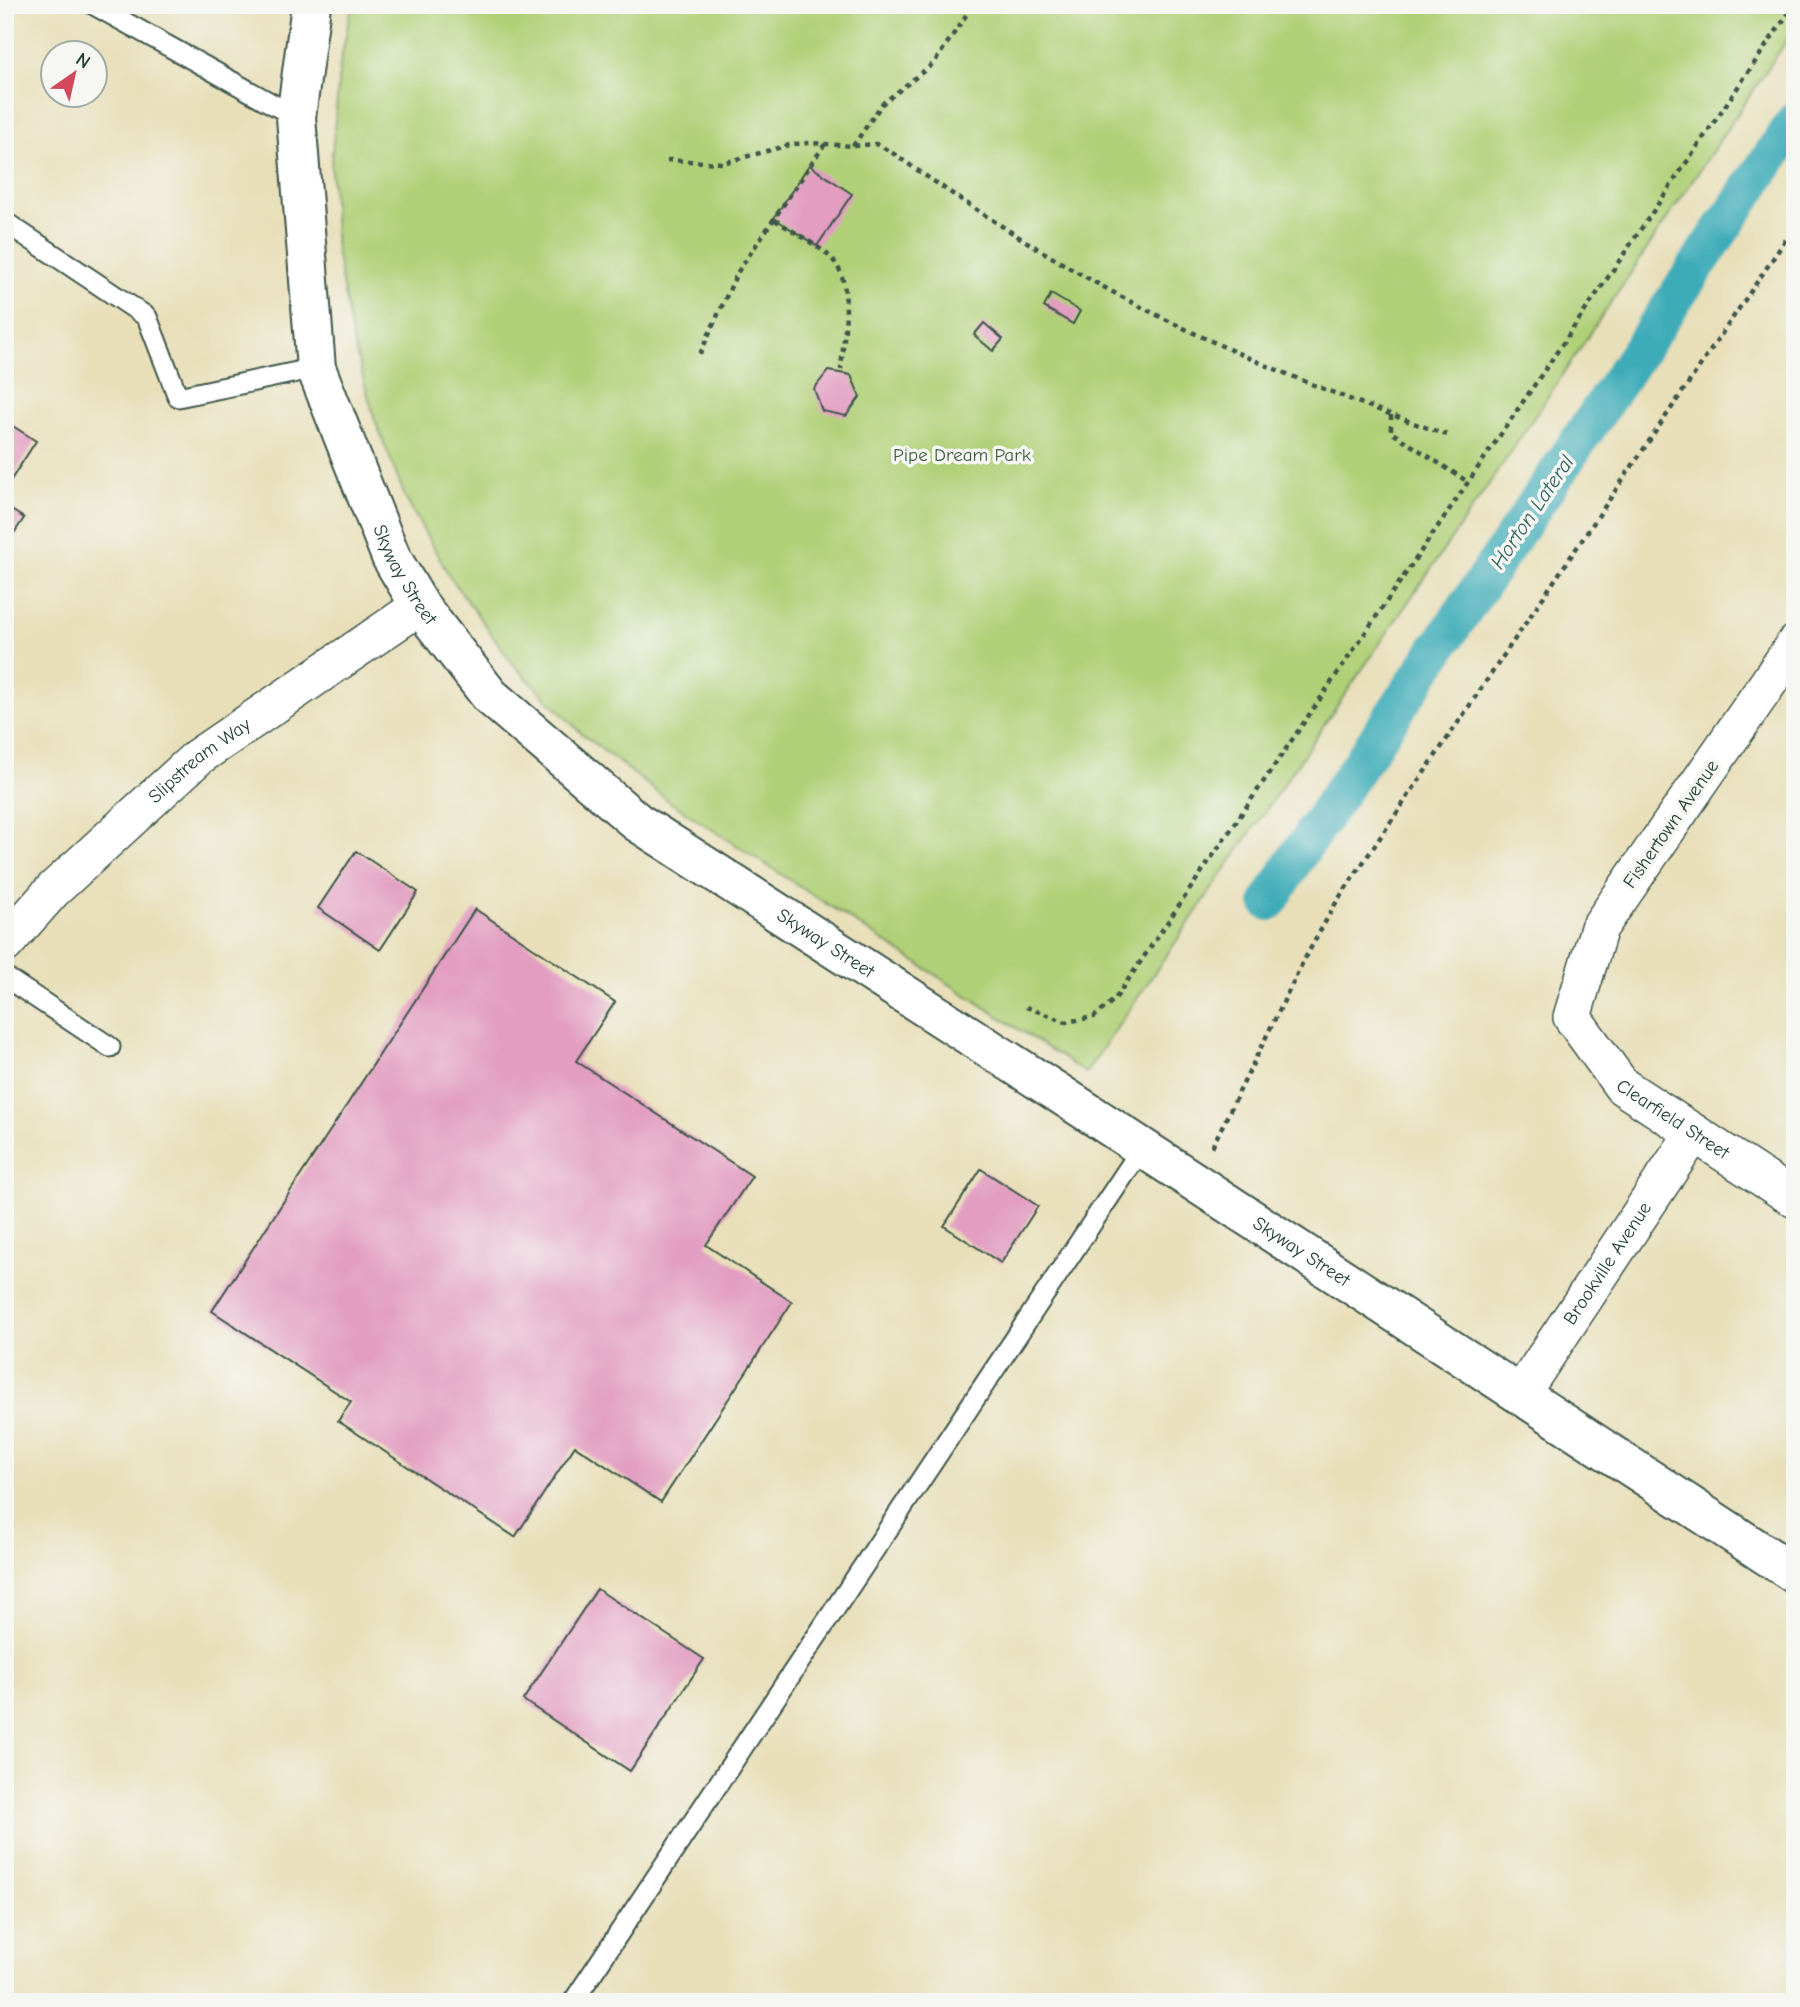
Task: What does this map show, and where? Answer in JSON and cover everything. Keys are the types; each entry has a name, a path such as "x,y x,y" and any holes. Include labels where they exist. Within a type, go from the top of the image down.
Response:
{"street":[{"name":"Skyway Street","path":"311,5 296,117 316,368 391,557 420,606 490,696 637,822 1795,1574"},
{"name":"Slipstream Way","path":"5,944 53,890 198,757 420,606"},
{"name":"Fishertown Avenue","path":"1572,1017 1599,928 1795,644"},
{"name":"Clearfield Street","path":"1572,1017 1622,1086 1795,1199"},
{"name":"Brookville Avenue","path":"1520,1395 1694,1133"}],"lane":[{"path":"94,5 296,117"},
{"path":"5,222 148,317 178,397 316,368"},
{"path":"5,977 110,1046"},
{"path":"573,2002 1142,1148"}],"path":[{"path":"853,146 882,104 934,63 973,5"},
{"path":"1026,1007 1066,1022 1094,1017 1115,999 1794,5"},
{"path":"667,160 723,163 793,144 876,144 1054,259 1181,327 1297,380 1447,435"},
{"path":"700,354 737,272 825,144"},
{"path":"775,220 828,255 841,271 845,285 841,370"},
{"path":"1212,1147 1304,960 1337,901 1795,226"},
{"path":"1391,415 1391,432 1468,482"}],"green space":[{"name":"Pipe Dream Park","path":"352,5 1795,5 1795,28 1506,459 1086,1073 670,802 581,733 514,665 450,577 406,499 375,420 353,342 336,250 331,166 340,65"}],"building":[{"path":"809,165 852,194 817,246 774,218"},
{"path":"1051,294 1080,311 1073,324 1044,307"},
{"path":"984,323 1003,339 993,351 974,335"},
{"path":"828,371 851,375 860,397 846,416 822,411 814,389"},
{"path":"5,421 36,441 5,489"},
{"path":"5,506 24,518 5,547"},
{"path":"356,851 418,892 380,950 318,908"},
{"path":"475,909 615,1002 576,1061 752,1176 706,1245 792,1302 661,1502 575,1446 515,1537 338,1421 351,1402 212,1311"},
{"path":"981,1169 1038,1206 1001,1263 944,1226"},
{"path":"597,1589 704,1659 630,1771 523,1700"}],"waterway":[{"name":"Horton Lateral","path":"1269,902 1294,861 1795,121"}]}
